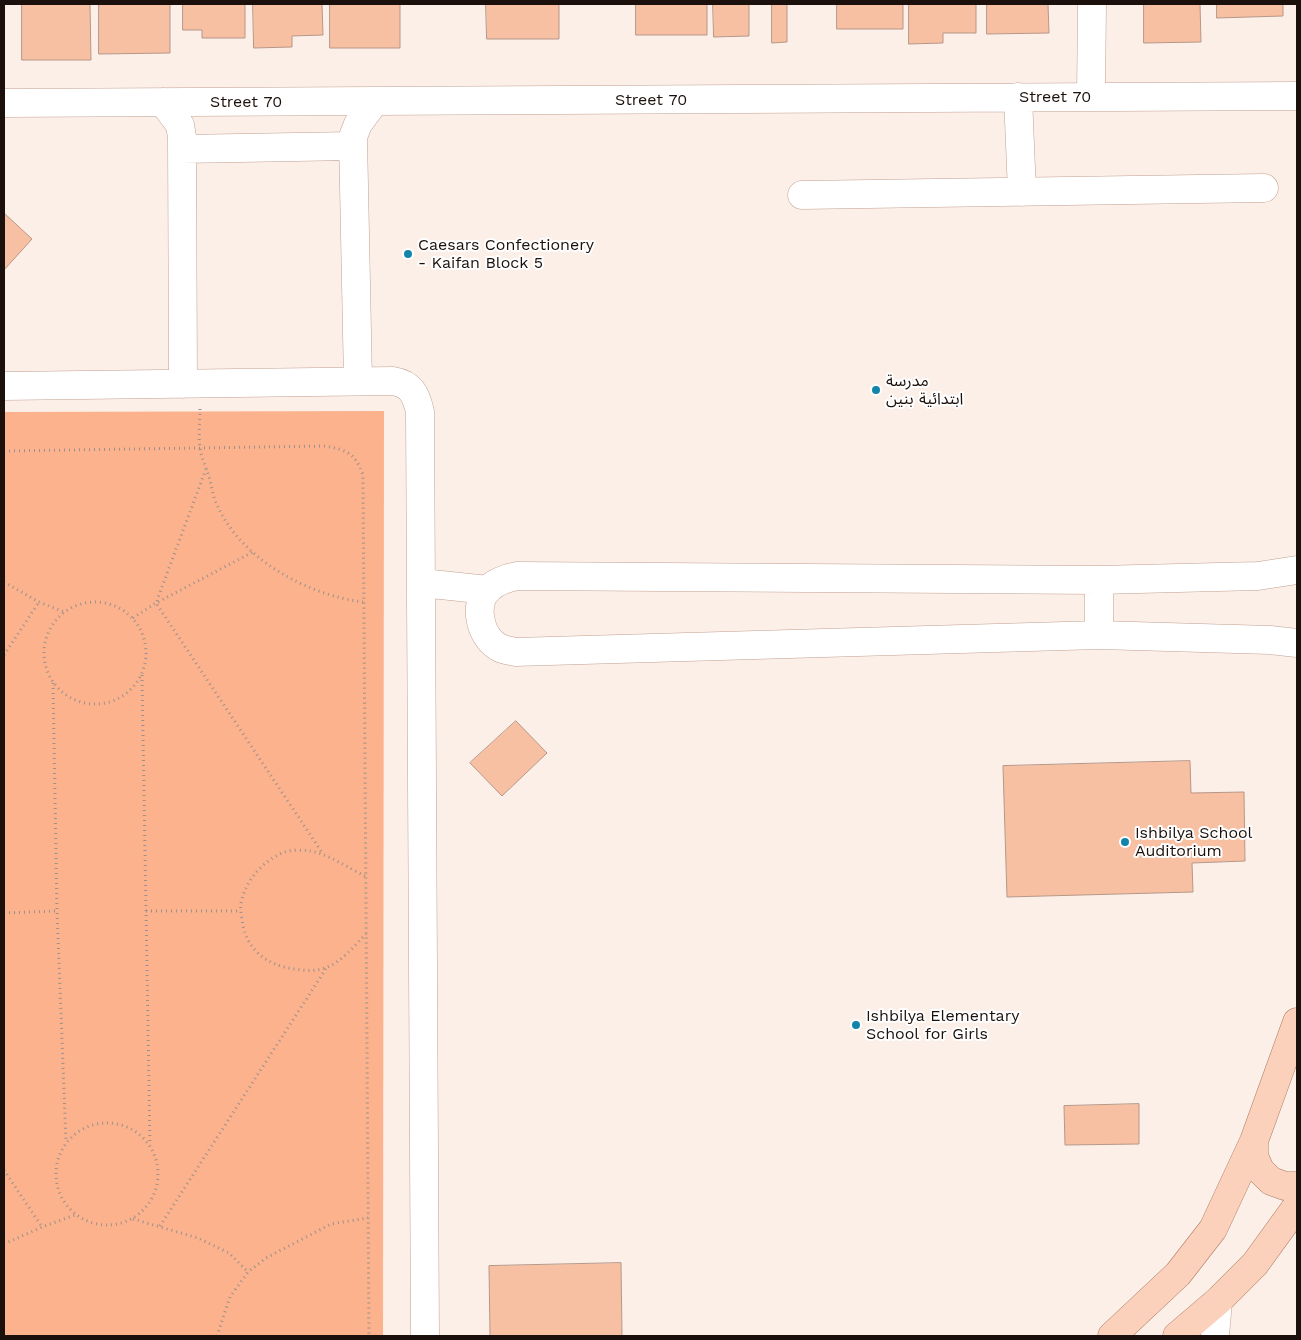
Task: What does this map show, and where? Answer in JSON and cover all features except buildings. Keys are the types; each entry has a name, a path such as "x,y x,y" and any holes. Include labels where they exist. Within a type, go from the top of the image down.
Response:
{"main road":[{"path":"1112,1336 1178,1274 1213,1229 1254,1141 1297,1022"},
{"path":"1254,1141 1254,1156 1260,1170 1271,1181 1285,1186 1297,1186"},
{"path":"1177,1336 1218,1301 1255,1264 1297,1206"}],"street":[{"path":"1091,97 1092,4"},
{"name":"Street 70","path":"4,103 1297,96"},
{"path":"1018,97 1022,192"},
{"path":"358,381 353,137 358,124 375,101"},
{"path":"163,102 180,125 182,137 192,383"},
{"path":"182,149 353,146"},
{"path":"802,195 1264,188"},
{"path":"4,386 393,381 402,382 413,391 418,400 420,412 422,583 425,1336"},
{"path":"1297,570 1258,576 1099,580 517,576 501,580 488,590 480,605 480,621 487,637 499,648 515,652 1099,635 1270,640 1297,643"},
{"path":"1099,580 1099,635"},
{"path":"422,583 488,590"},
{"path":"1214,1336 1218,1301"}],"path":[{"path":"192,383 200,448 216,505 234,534 253,552 278,571 302,584 346,600 363,602"},
{"path":"4,450 325,446 351,454 359,464 362,475 369,1336"},
{"path":"156,603 206,468"},
{"path":"133,618 156,603 253,552"},
{"path":"4,582 40,602 64,612"},
{"path":"4,655 40,602"},
{"path":"142,675 129,692 110,702 89,704 69,697 53,683 45,667 43,649 48,631 54,621 64,612 77,605 92,602 107,603 121,608 133,618 139,626 145,642 146,659 142,675 150,1145"},
{"path":"156,603 323,854"},
{"path":"53,683 57,911 66,1142"},
{"path":"365,876 323,854 293,850 281,853 256,872 249,882 241,904 241,911 246,935 260,956 272,963 304,971 323,969 338,962 366,934"},
{"path":"4,912 57,911"},
{"path":"146,911 241,911"},
{"path":"160,1226 328,966"},
{"path":"99,1123 118,1124 136,1131 150,1145 157,1160 159,1177 155,1193 147,1208 133,1218 114,1225 94,1224 75,1215 62,1199 56,1180 57,1160 66,1142 80,1130 99,1123"},
{"path":"4,1170 42,1227"},
{"path":"4,1244 75,1215"},
{"path":"133,1218 198,1238 229,1253 248,1272"},
{"path":"217,1336 230,1297 248,1272 266,1258 331,1224 368,1218"}],"shaded area":[{"path":"384,411 383,1336 4,1336 4,412"}],"place":[{"name":"Caesars Confectionery - Kaifan Block 5","path":"408,254"},
{"name":"مدرسة ابتدائية بنين","path":"876,390"},
{"name":"Ishbilya School Auditorium","path":"1125,842"},
{"name":"Ishbilya Elementary School for Girls","path":"856,1025"}]}
